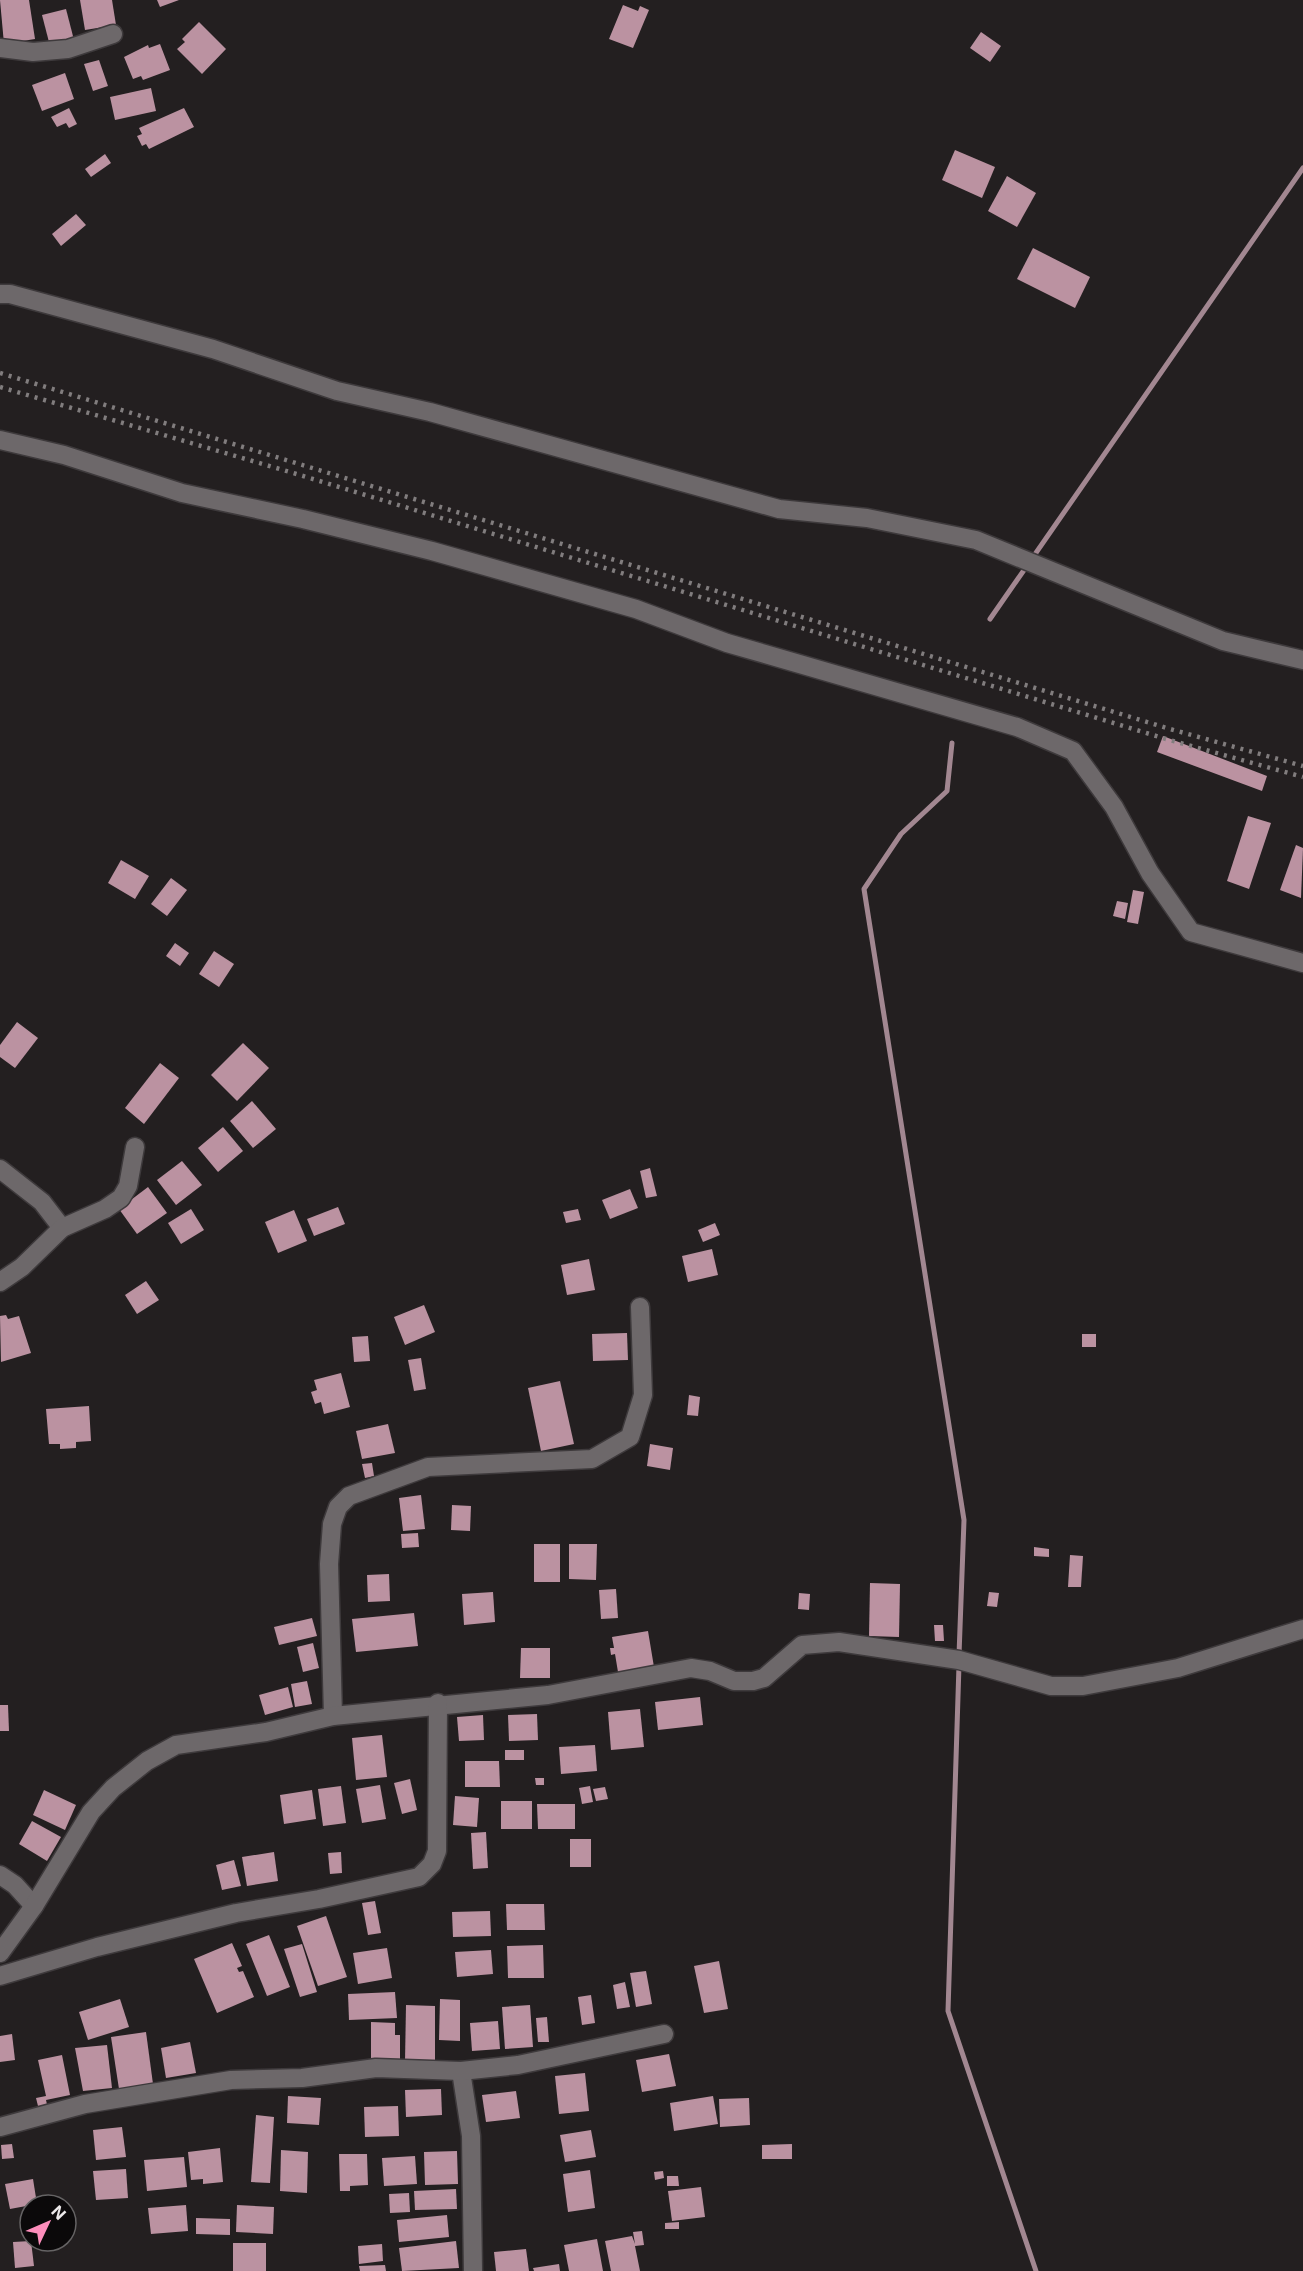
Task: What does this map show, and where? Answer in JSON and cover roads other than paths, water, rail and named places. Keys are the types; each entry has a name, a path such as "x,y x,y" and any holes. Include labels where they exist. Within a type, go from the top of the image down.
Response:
{"street":[{"path":"0,48 33,52 68,49 113,34"},
{"path":"0,294 10,294 213,349 337,391 430,412 779,509 867,518 976,540 1223,640 1303,660"},
{"path":"0,440 64,455 182,493 303,519 432,551 636,609 727,643 1017,727 1073,751 1114,807 1150,873 1191,932 1303,963"},
{"path":"0,1282 22,1267 62,1228 105,1209 122,1198 128,1186 135,1147"},
{"path":"0,1169 42,1202 62,1228"},
{"path":"333,1716 329,1564 332,1524 338,1507 349,1496 428,1467 592,1459 630,1437 643,1395 640,1307"},
{"path":"0,1953 34,1906 91,1812 113,1788 147,1761 176,1745 266,1732 333,1716 405,1710 438,1703 548,1695 691,1668 710,1671 734,1681 753,1681 764,1678 802,1645 839,1642 959,1660 1051,1686 1083,1686 1178,1668 1303,1629"},
{"path":"0,1976 97,1947 236,1913 319,1899 419,1877 432,1864 437,1851 438,1703"},
{"path":"0,1875 15,1885 34,1906"},
{"path":"0,2127 85,2104 231,2080 302,2078 376,2068 461,2071 518,2065 664,2034"},
{"path":"461,2071 471,2136 473,2271"}],"waterway":[{"path":"990,619 1303,168"},
{"path":"952,743 947,791 901,834 864,889 964,1520 959,1655"},
{"path":"959,1665 948,2011 1036,2271"}],"railway":[{"path":"0,373 1170,729 1303,766"},
{"path":"0,387 290,472 1166,739 1303,777"}]}
